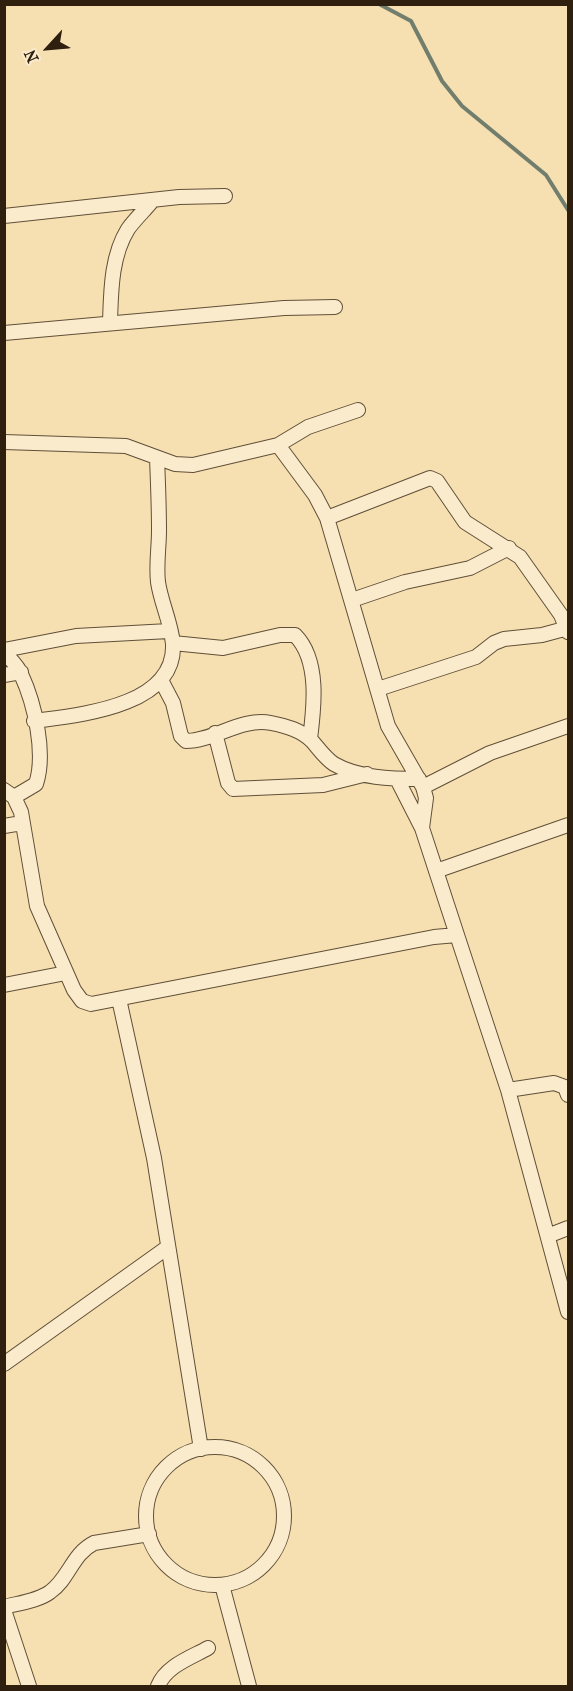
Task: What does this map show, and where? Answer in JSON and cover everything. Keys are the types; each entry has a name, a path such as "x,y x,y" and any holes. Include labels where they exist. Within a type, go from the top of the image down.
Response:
{"street":[{"path":"4,216 153,200 225,196"},
{"path":"110,322 113,273 119,249 128,229 153,200"},
{"path":"4,333 110,322 335,307"},
{"path":"4,442 126,446 175,464 193,465 278,445 308,427 357,410"},
{"path":"278,445 315,495 327,518 393,738 421,783 426,798 422,828"},
{"path":"34,720 95,713 135,698 161,680 171,662 169,615 158,581 158,458"},
{"path":"327,518 430,478 437,481 465,522 509,548 531,569 568,630 504,639 494,643 476,657 378,689"},
{"path":"352,600 405,582 470,568 509,548"},
{"path":"310,739 314,706 313,674 296,635 262,638 223,648 171,637 76,636 4,651 21,672 34,720 41,768 36,784 9,794 22,823 37,906 66,973 82,1000 91,1004 434,937 457,935"},
{"path":"4,675 21,672"},
{"path":"161,680 173,703 181,736 186,741 194,741 244,724 267,722 296,729 310,739 332,762 367,774 421,783 490,753 568,726"},
{"path":"215,733 228,783 233,789 323,785 367,774"},
{"path":"323,785 332,762"},
{"path":"397,779 422,828 508,1090 550,1235 568,1312"},
{"path":"4,826 22,823"},
{"path":"436,871 568,825"},
{"path":"4,985 66,973"},
{"path":"119,999 154,1158 201,1449"},
{"path":"508,1090 554,1083 565,1087 568,1095"},
{"path":"550,1235 568,1228"},
{"path":"4,1364 168,1247"},
{"path":"201,1449 232,1449 254,1459 271,1476 283,1510 281,1533 272,1555 250,1575 222,1585 198,1583 176,1573 159,1556 149,1534 146,1510 152,1487 158,1477 175,1460 201,1449"},
{"path":"29,1686 4,1608 51,1592 86,1546 149,1534"},
{"path":"222,1585 249,1686"},
{"path":"158,1686 165,1673 208,1648"}],"waterway":[{"path":"379,4 411,21 442,81 462,106 546,175 568,210"}]}
